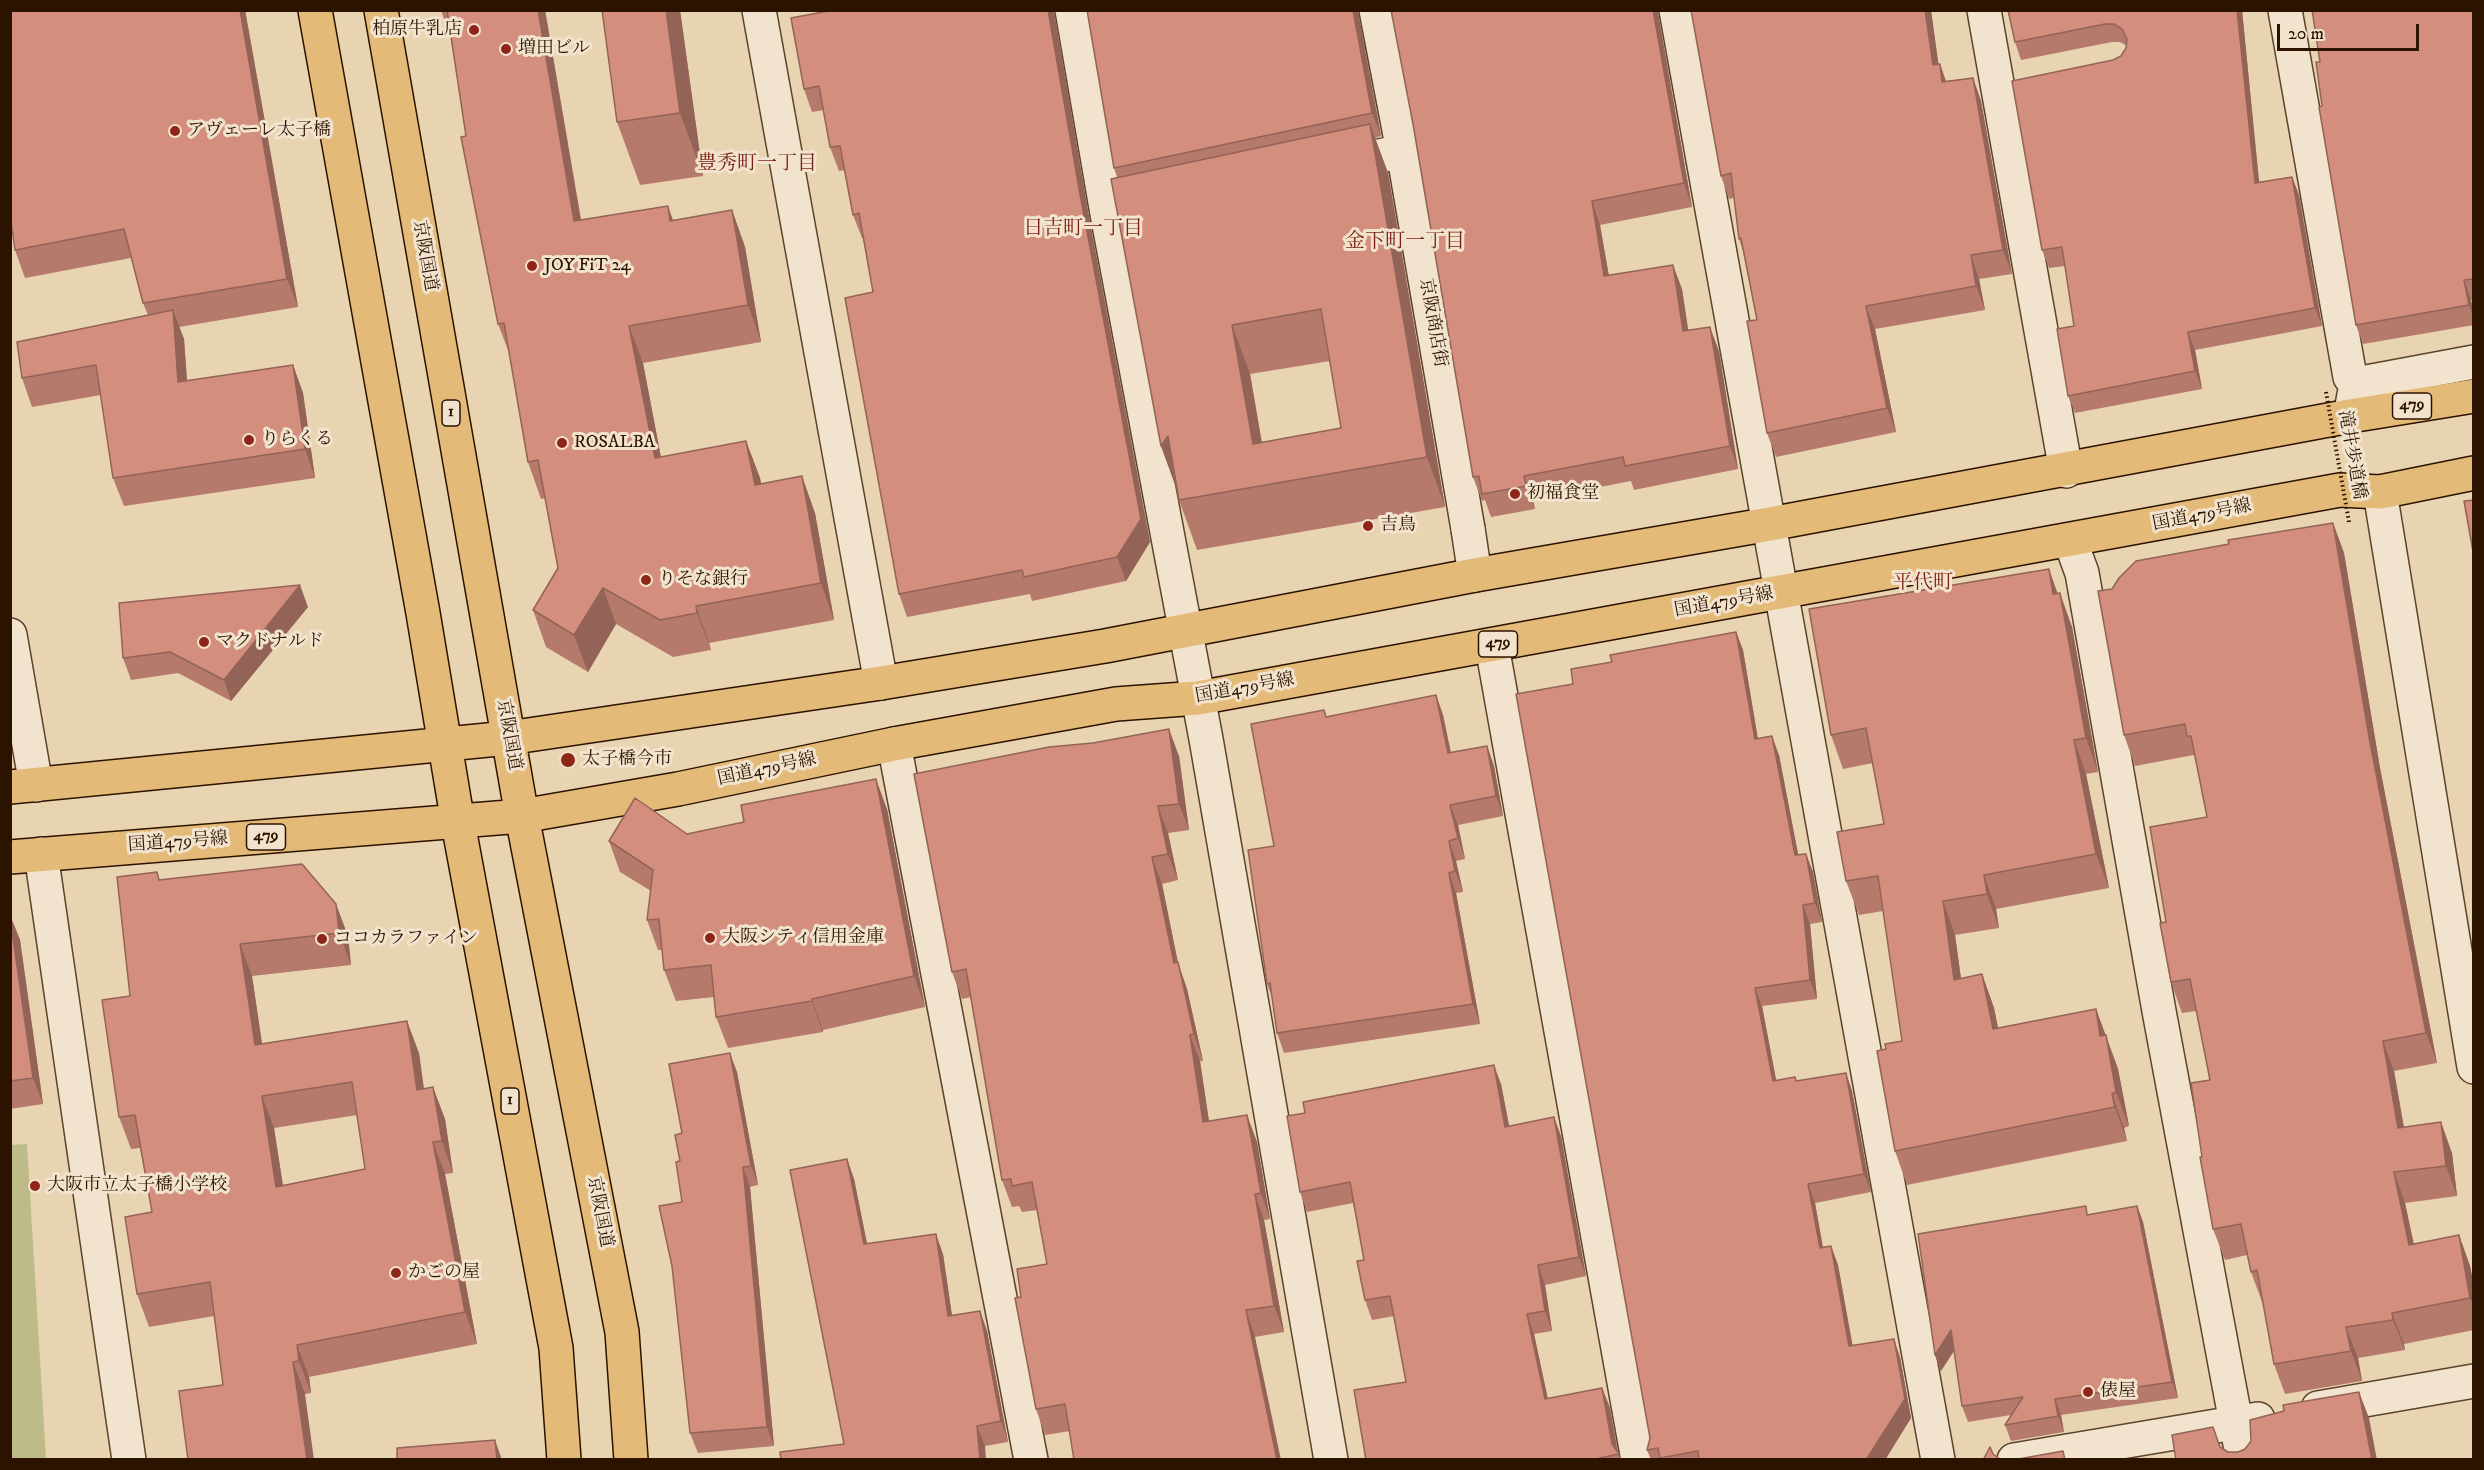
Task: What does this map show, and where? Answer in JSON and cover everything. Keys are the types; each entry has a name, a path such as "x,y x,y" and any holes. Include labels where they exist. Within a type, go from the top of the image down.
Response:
{"highway":[{"name":"1","path":"315,10 446,744 458,823 556,1348 564,1460"},
{"name":"京阪国道","path":"381,10 522,816 622,1332 631,1460"},
{"name":"479","path":"23,786 508,738 881,683 1105,646 1475,575 2066,471 2350,416 2474,396"},
{"name":"国道479号線","path":"26,855 458,823 522,816 678,789 894,744 1116,705 1198,698 2340,490 2380,492 2473,473"}],"street":[{"path":"759,10 881,683"},
{"path":"1072,10 1107,214 1186,630 1331,1460"},
{"name":"京阪商店街","path":"1376,10 1403,152 1475,575"},
{"path":"1676,10 1938,1460"},
{"path":"1984,10 2066,471"},
{"path":"2285,10 2350,376 2341,388"},
{"path":"1997,84 2029,78"},
{"path":"1312,171 1403,152"},
{"path":"1107,214 1141,207"},
{"path":"2341,388 2474,362"},
{"path":"2341,388 2350,416"},
{"path":"2380,492 2474,1067"},
{"path":"2070,540 2082,573 2157,999 2243,1460"},
{"path":"10,635 23,786"},
{"path":"1492,645 1638,1460"},
{"path":"894,744 1031,1460"},
{"path":"26,855 129,1460"},
{"path":"2014,1460 2474,1381"}],"path":[{"name":"滝井歩道橋","path":"2341,388 2349,522"}],"shaded area":[{"path":"27,1144 46,1459 11,1459 11,1145"}],"building":[{"path":"10,10 240,10 287,279 143,303 124,229 15,250 10,215"},
{"path":"447,10 538,10 574,221 668,206 670,221 732,210 748,305 629,326 655,458 746,441 755,485 802,476 821,583 696,606 697,613 660,620 603,588 574,635 533,610 558,568 538,460 528,462 504,323 498,324 461,137 466,136"},
{"path":"602,10 666,10 680,113 617,122"},
{"path":"834,10 1048,10 1141,519 1117,557 1024,577 1022,570 899,594 845,298 873,292 859,213 853,215 840,146 830,147 819,86 804,89 791,18"},
{"path":"1087,10 1353,10 1372,113 1114,168"},
{"path":"1391,10 1653,10 1684,183 1592,201 1604,276 1673,265 1683,331 1710,327 1730,446 1625,466 1623,457 1524,476 1526,486 1482,494 1479,476 1473,477 1413,124"},
{"path":"1691,10 1925,10 1933,65 1940,64 1942,82 1973,78 2003,250 1971,255 1976,286 1866,306 1887,408 1767,433 1747,321 1757,320 1741,238 1739,239 1731,173 1721,176"},
{"path":"2008,10 2237,10 2255,183 2292,177 2315,308 2188,332 2195,371 2068,396 2057,329 2074,326 2062,247 2042,250 2012,81 2113,60 2121,56 2126,48 2127,39 2122,29 2114,24 2105,24 2015,42"},
{"path":"2312,10 2474,10 2474,279 2464,280 2469,305 2356,325 2319,107 2322,106 2316,62 2320,62"},
{"path":"1370,124 1427,457 1179,500 1168,436 1161,446 1111,179","holes":["1321,309 1341,428 1253,444 1232,325"]},
{"path":"173,310 178,382 293,365 305,449 113,478 96,365 22,378 17,342"},
{"path":"2474,500 2474,557 2464,501"},
{"path":"2333,523 2369,737 2426,1033 2383,1041 2398,1128 2441,1122 2446,1166 2394,1172 2409,1245 2459,1235 2470,1298 2392,1313 2393,1320 2346,1327 2351,1351 2274,1364 2257,1270 2251,1272 2241,1224 2213,1229 2200,1157 2202,1157 2191,1083 2210,1080 2190,979 2171,982 2160,923 2166,922 2150,827 2207,817 2191,736 2187,736 2185,724 2124,735 2098,591 2112,589 2119,578 2136,561 2229,544 2228,540"},
{"path":"2049,569 2053,594 2060,593 2086,738 2074,740 2096,854 1984,875 1987,894 1943,901 1954,980 1982,974 1993,1029 2096,1009 2100,1036 2106,1035 2116,1092 2112,1094 2115,1107 1895,1151 1877,1051 1886,1049 1885,1044 1902,1041 1878,876 1846,881 1837,832 1884,824 1866,728 1831,735 1809,609"},
{"path":"300,585 224,680 170,652 123,658 119,603"},
{"path":"1736,632 1755,739 1772,736 1795,855 1806,854 1815,903 1803,905 1810,980 1755,988 1773,1081 1795,1077 1796,1081 1846,1073 1864,1174 1808,1184 1820,1248 1831,1246 1849,1346 1894,1339 1905,1399 1866,1460 1699,1460 1698,1451 1660,1458 1658,1448 1647,1450 1650,1438 1516,694 1573,684 1571,669 1612,662 1610,655"},
{"path":"1436,695 1448,753 1487,746 1496,796 1450,805 1458,838 1449,841 1455,871 1449,873 1473,1004 1277,1033 1270,983 1267,984 1248,850 1274,846 1251,724 1324,710 1326,717"},
{"path":"1169,729 1179,804 1158,806 1168,854 1152,857 1174,963 1178,962 1194,1034 1190,1035 1203,1122 1247,1115 1261,1193 1255,1194 1274,1306 1246,1310 1277,1460 1074,1460 1065,1404 1036,1409 1015,1298 1021,1297 1017,1269 1047,1264 1032,1182 1012,1186 1011,1179 1002,1180 966,969 952,972 914,774 1049,747 1093,743"},
{"path":"876,779 914,976 812,999 812,1001 716,1017 711,965 664,970 659,919 647,920 653,870 609,841 635,798 687,834 744,822 741,805"},
{"path":"302,864 336,904 339,933 240,944 255,1045 407,1021 417,1090 433,1087 442,1141 433,1142 465,1312 297,1345 299,1361 293,1362 307,1460 188,1460 179,1391 223,1385 210,1282 137,1294 125,1217 152,1212 135,1115 119,1117 102,1000 130,996 117,877 157,872 159,880","holes":["352,1082 365,1169 276,1187 262,1096"]},
{"path":"10,917 33,1078 10,1081"},
{"path":"730,1053 751,1166 743,1167 767,1427 690,1433 672,1266 659,1206 682,1202 676,1162 680,1161 675,1135 682,1133 669,1064"},
{"path":"1494,1065 1505,1127 1554,1117 1579,1257 1538,1265 1545,1311 1527,1314 1545,1399 1602,1388 1612,1444 1619,1454 1591,1460 1366,1460 1354,1390 1406,1382 1390,1296 1365,1300 1357,1261 1364,1260 1350,1182 1300,1192 1287,1116 1305,1113 1303,1102"},
{"path":"847,1159 864,1244 936,1234 948,1316 980,1311 1001,1421 977,1426 980,1460 781,1460 780,1452 844,1444 790,1170"},
{"path":"2086,1206 2087,1215 2137,1206 2172,1382 2055,1399 2058,1416 2005,1425 2023,1397 1962,1406 1951,1330 1935,1355 1918,1234"},
{"path":"2359,1392 2372,1460 2176,1460 2172,1435 2213,1427 2220,1447 2228,1452 2238,1452 2245,1449 2251,1441 2250,1420 2284,1411 2283,1405"},
{"path":"495,1440 497,1460 397,1460 397,1448"},
{"path":"1990,1447 1993,1454 2005,1460 1983,1460"},
{"path":"2063,1451 2065,1460 2013,1460"}],"place":[{"name":"柏原牛乳店","path":"474,30"},
{"name":"増田ビル","path":"506,49"},
{"name":"アヴェーレ太子橋","path":"175,131"},
{"name":"JOY FiT 24","path":"532,266"},
{"name":"りらくる","path":"249,440"},
{"name":"ROSALBA","path":"562,443"},
{"name":"初福食堂","path":"1515,494"},
{"name":"吉鳥","path":"1368,526"},
{"name":"りそな銀行","path":"646,580"},
{"name":"マクドナルド","path":"204,642"},
{"name":"太子橋今市","path":"568,760"},
{"name":"大阪シティ信用金庫","path":"710,938"},
{"name":"ココカラファイン","path":"322,939"},
{"name":"大阪市立太子橋小学校","path":"35,1186"},
{"name":"かごの屋","path":"396,1273"},
{"name":"俵屋","path":"2088,1392"}],"district":[{"name":"豊秀町一丁目","path":"757,165"},
{"name":"日吉町一丁目","path":"1083,230"},
{"name":"金下町一丁目","path":"1405,243"},
{"name":"平代町","path":"1923,584"}]}
